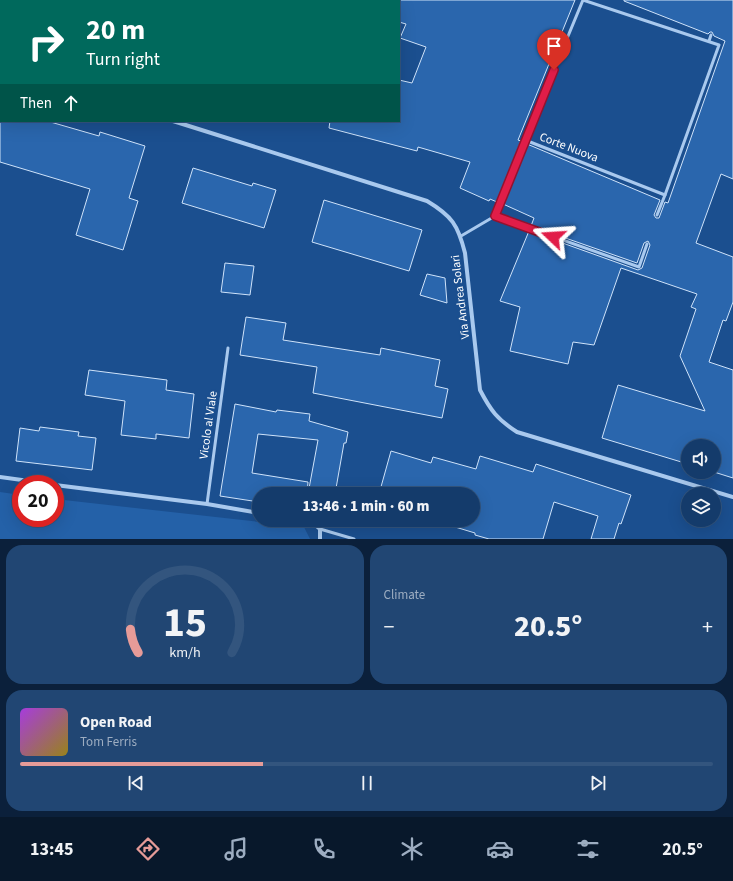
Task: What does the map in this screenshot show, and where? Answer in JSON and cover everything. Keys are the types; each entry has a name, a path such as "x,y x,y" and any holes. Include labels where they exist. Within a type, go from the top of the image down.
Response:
{"street":[{"name":"Via Andrea Solari","path":"176,122 427,201 443,211 455,224 461,236 465,253 480,390 490,410 503,423 517,432 733,497"},
{"path":"0,477 12,479"},
{"path":"64,485 207,504 252,512"},
{"path":"318,527 320,529 320,539"}],"lane":[{"name":"Corte Nuova","path":"665,195 525,140 583,0 709,41"},
{"path":"657,215 719,44 709,41 711,35"},
{"path":"461,236 495,216 525,140"},
{"path":"495,216 639,267 647,244"},
{"name":"Vicolo al Viale","path":"207,504 228,348"},
{"path":"320,529 354,539"}],"shaded area":[{"path":"0,492 12,494 12,527 64,527 64,500 252,521 252,527 304,527 310,539 0,539"}],"building":[{"path":"400,0 575,0 518,140 521,141 497,202 490,199 489,201 460,188 470,162 418,147 417,151 329,128 330,122 400,122 400,80 412,83 426,47 400,38 406,24 400,22"},
{"path":"733,0 733,179 721,174 696,243 733,257 733,302 726,321 723,320 709,362 733,370 733,478 721,474 721,439 681,439 681,462 602,438 618,385 705,411 680,356 696,309 691,307 697,294 621,268 594,345 573,342 568,364 510,351 520,307 500,301 529,231 638,270 642,268 650,245 648,241 644,243 637,263 531,226 534,218 503,204 527,144 660,200 654,215 656,218 659,218 665,202 668,203 725,41 714,36 712,32 708,34 624,1"},
{"path":"0,122 50,122 99,136 100,132 145,146 129,198 138,201 123,250 76,235 90,189 0,162"},
{"path":"193,168 252,186 253,183 276,190 264,228 182,203"},
{"path":"324,200 422,230 409,271 312,242"},
{"path":"225,263 254,266 250,295 221,292"},
{"path":"427,274 445,278 447,303 420,295"},
{"path":"246,317 286,323 283,340 380,355 381,348 440,360 435,386 448,389 442,418 313,393 317,367 240,355"},
{"path":"89,370 167,380 166,390 194,394 189,438 156,434 156,439 121,435 125,401 85,395"},
{"path":"235,404 276,412 277,410 310,414 309,421 348,432 346,443 344,443 336,487 309,487 318,440 258,434 252,473 308,482 308,487 252,487 252,501 220,496"},
{"path":"40,427 79,432 78,436 96,438 92,470 16,461 20,428 39,431"},
{"path":"391,451 431,463 433,457 476,469 480,456 533,472 536,464 631,495 614,539 591,539 598,516 554,502 543,539 489,539 455,527 480,527 480,487 381,487"}],"route":[{"path":"553,237 495,216 554,70"}]}
